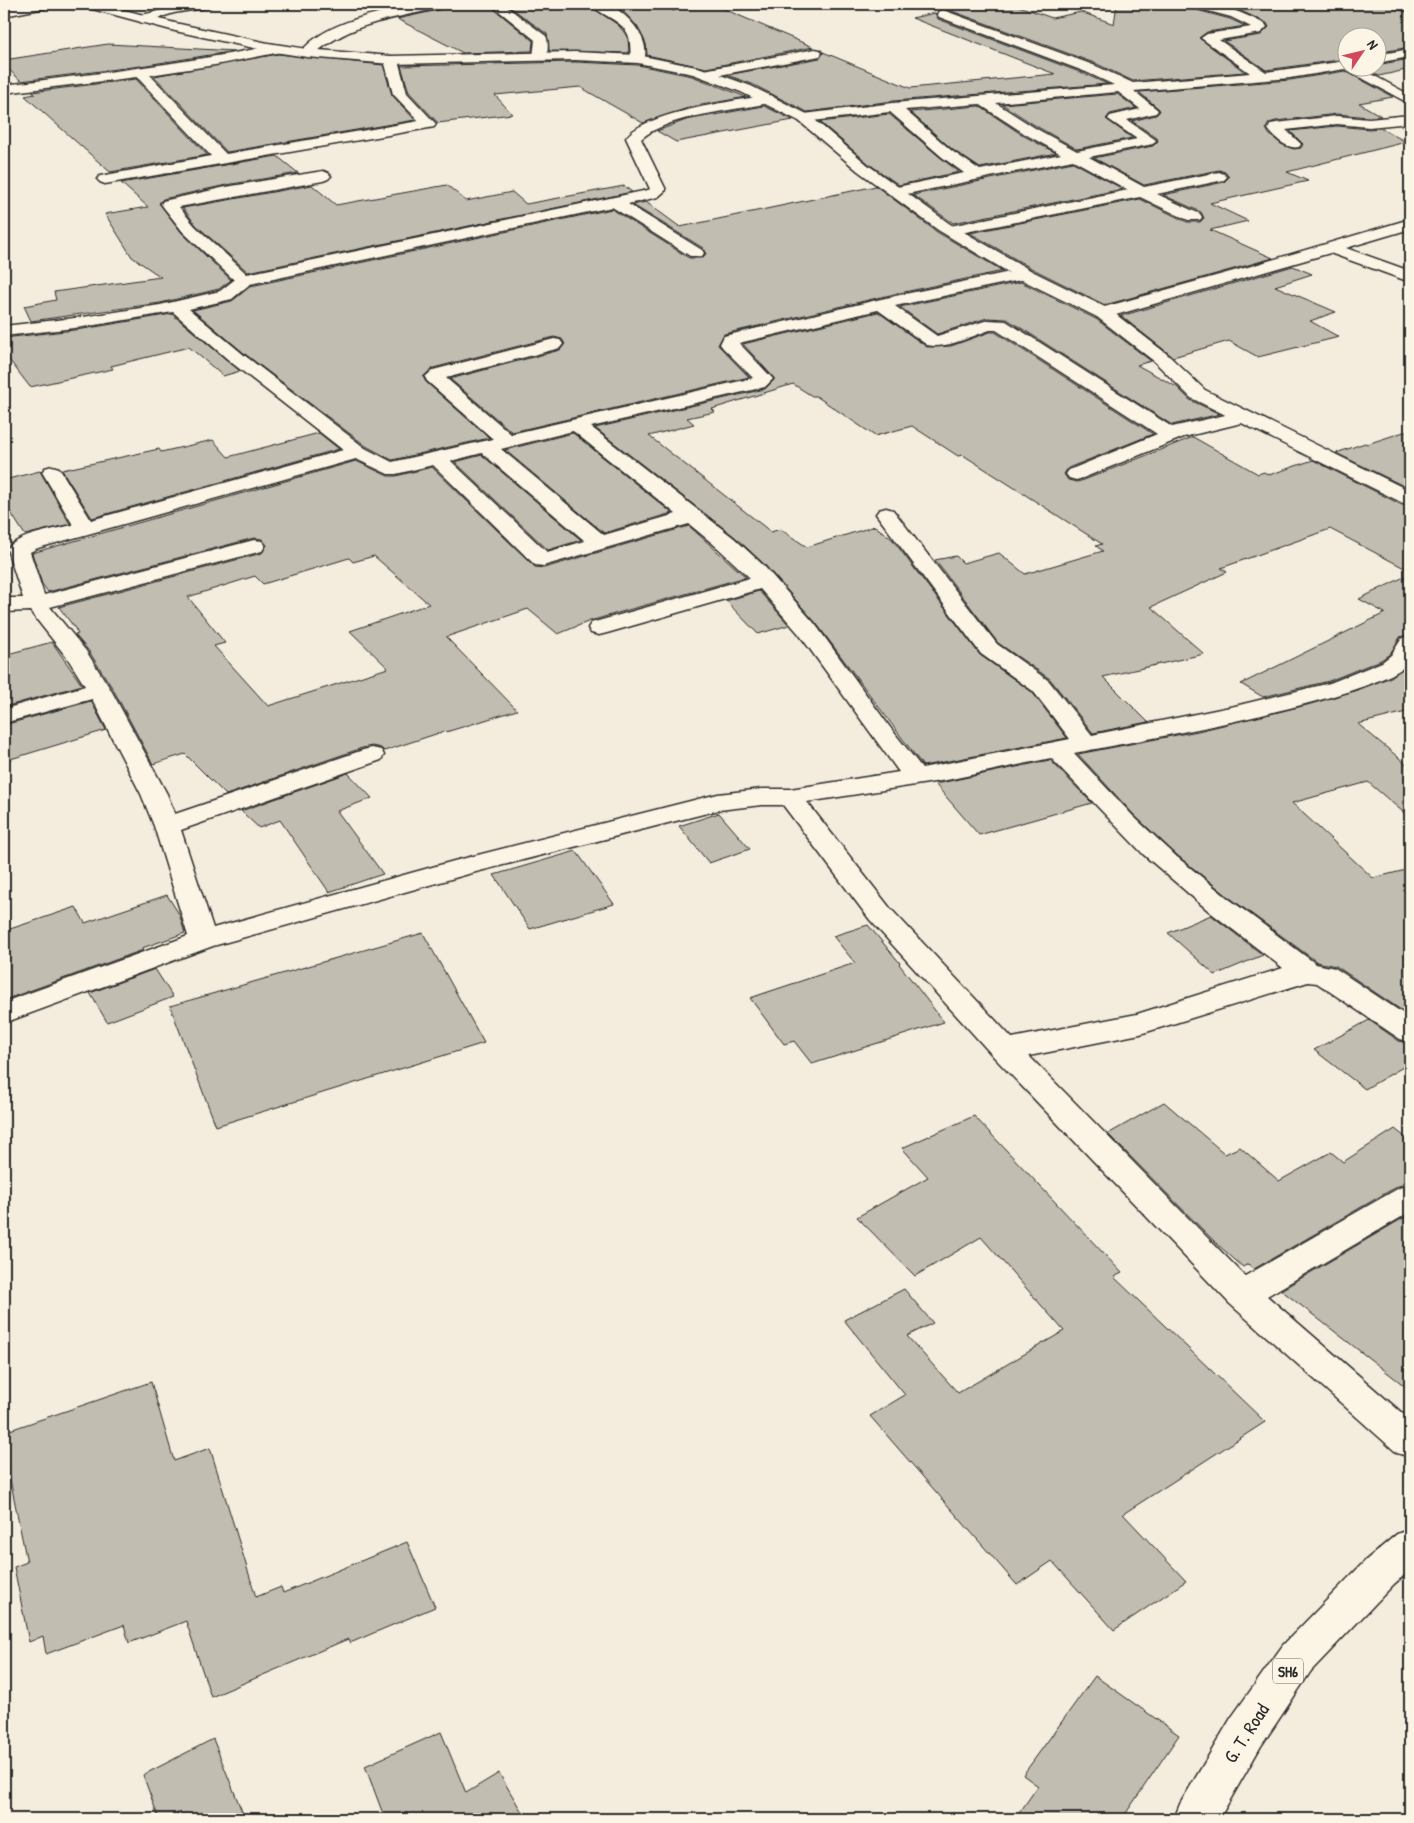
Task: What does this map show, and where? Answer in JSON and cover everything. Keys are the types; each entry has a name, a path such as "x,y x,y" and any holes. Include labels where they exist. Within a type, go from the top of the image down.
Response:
{"street":[{"path":"4,12 45,4"},
{"path":"90,4 142,19 276,49 307,53 391,60 576,56 638,59 704,74 768,99 804,118 863,168 951,230 1024,274 1102,313 1162,358 1198,394 1303,444 1410,499"},
{"path":"142,19 172,10 206,4"},
{"path":"307,53 328,37 367,20 438,4"},
{"path":"496,4 541,39 540,57"},
{"path":"597,4 626,23 634,32 638,59"},
{"path":"1197,4 1235,14 1261,27 1260,30 1207,38 1263,76"},
{"path":"1402,4 1410,7"},
{"path":"897,191 1149,141 1115,119 1151,110 1124,87 1091,69 943,14"},
{"path":"4,88 140,72 215,61 276,49"},
{"path":"704,74 814,53"},
{"path":"1386,57 1410,53"},
{"path":"105,179 429,124 400,94 391,60"},
{"path":"804,118 893,107 984,101 1263,76 1336,66"},
{"path":"140,72 222,159"},
{"path":"1369,78 1410,100"},
{"path":"4,331 82,322 176,306 226,295 244,280 652,194 658,190 633,138 641,130 677,118 768,99"},
{"path":"984,101 1030,131 1151,197 1194,217"},
{"path":"893,107 947,154 977,175"},
{"path":"1294,144 1275,128 1283,125 1337,120 1369,123 1410,119"},
{"path":"244,280 189,229 169,204 226,192 323,176"},
{"path":"951,230 1220,177"},
{"path":"616,202 696,254"},
{"path":"1102,313 1206,285 1410,224"},
{"path":"1330,248 1410,277"},
{"path":"176,306 238,359 358,452 392,468 438,459 695,396 758,383 764,379 729,344 730,340 881,304 1024,274"},
{"path":"881,304 933,341 939,341 988,325 1000,325 1165,432 1177,434"},
{"path":"508,442 434,377 554,344"},
{"path":"1076,474 1177,434 1243,417"},
{"path":"578,425 726,543 765,581 807,628 880,731 916,777"},
{"path":"486,447 600,543"},
{"path":"203,940 168,826 154,794 99,690 78,656 36,604 18,549 30,543 358,452"},
{"path":"438,459 542,560 692,516"},
{"path":"52,472 85,528"},
{"path":"886,514 989,650 1041,686 1086,743"},
{"path":"4,605 36,604 254,546"},
{"path":"600,628 765,581"},
{"path":"4,1013 203,940 463,866 718,802 762,797 790,797 916,777 1235,712 1338,688 1390,667 1400,659 1410,643"},
{"path":"4,716 99,690"},
{"path":"1056,749 1133,831 1166,862 1213,901 1308,972"},
{"path":"168,826 372,755"},
{"path":"790,797 880,914 1005,1050 1242,1294 1410,1442"},
{"path":"1005,1050 1140,1024 1292,975 1308,972 1325,975 1410,1032"},
{"path":"1242,1294 1410,1197"},
{"name":"G. T. Road","path":"1195,1819 1246,1732 1296,1658 1380,1572 1410,1546"}],"building":[{"path":"367,4 412,4 380,10"},
{"path":"447,4 488,4 533,41 532,51 463,53 397,19 443,9"},
{"path":"506,4 589,4 617,24 624,32 628,39 629,53 549,51 547,34"},
{"path":"610,4 664,4 673,11 681,7 681,4 712,4 813,47 706,68 647,55 646,44 637,26 623,11"},
{"path":"981,4 1013,4 1052,18 1081,12 1114,24 1117,4 1189,4 1193,9 1230,19 1245,26 1207,32 1199,38 1245,72 1133,81 1097,64 949,10"},
{"path":"1216,4 1393,4 1396,9 1410,13 1410,47 1386,51 1386,28 1336,28 1336,60 1266,70 1224,41 1261,35 1269,27 1267,23 1239,10"},
{"path":"935,13 938,19 1107,84 893,101 807,112 752,84 727,75 820,58 823,52 910,88 1055,74 912,18"},
{"path":"108,44 235,51 140,66 21,81 4,65 4,60"},
{"path":"278,54 383,65 392,95 415,120 227,152 154,76"},
{"path":"1410,59 1410,69 1386,74 1386,63"},
{"path":"575,62 638,65 692,76 746,97 691,107 643,123 580,87 495,95 512,114 438,123 409,92 401,66"},
{"path":"1336,72 1336,78 1358,78 1393,97 1359,103 1381,116 1369,117 1337,114 1269,123 1266,128 1269,134 1281,144 1294,149 1301,148 1303,144 1290,131 1337,126 1369,129 1381,128 1406,142 1287,172 1308,181 1210,203 1248,221 1210,230 1273,258 1105,305 1031,268 970,233 1140,199 1187,222 1200,222 1204,218 1201,212 1163,195 1224,182 1229,177 1225,172 1219,170 1144,185 1094,158 1153,146 1158,141 1157,138 1132,121 1156,115 1160,111 1139,92 1290,80"},
{"path":"136,79 207,155 110,172 25,96 35,94 32,92"},
{"path":"1117,94 1136,108 1110,114 1106,119 1132,138 1077,149 1002,104"},
{"path":"764,106 793,120 676,142 657,131 686,120"},
{"path":"979,106 1024,136 1056,153 980,168 953,150 910,112"},
{"path":"889,114 959,172 899,185 869,164 820,122"},
{"path":"277,156 298,173 226,185 163,199 159,203 182,233 231,280 219,289 160,303 31,321 24,306 56,300 54,292 161,277 132,257 105,214 148,207 121,183"},
{"path":"1073,162 1123,189 953,223 913,195"},
{"path":"312,185 336,205 447,185 466,201 512,192 526,204 624,186 632,192 248,272 196,225 183,208"},
{"path":"876,186 937,232 1003,271 881,297 724,334 718,345 749,377 512,432 450,379 560,350 565,344 562,339 554,337 433,368 423,377 426,382 489,438 392,460 366,446 245,354 193,310 232,301 251,286 612,209 689,258 702,258 706,254 703,248 633,205 646,202 680,227"},
{"path":"1293,266 1312,274 1275,286 1336,312 1310,321 1339,337 1258,357 1229,341 1173,357 1121,316"},
{"path":"1021,282 1096,319 1151,361 1137,365 1177,387 1190,400 1220,414 1172,425 1007,319 987,318 937,334 900,307"},
{"path":"878,312 927,347 951,346 990,332 995,332 1153,434 1068,468 1064,474 1068,480 1077,482 1084,480 1193,437 1258,474 1264,472 1269,475 1313,460 1402,505 1410,507 1410,571 1330,529 1221,568 1227,572 1151,607 1204,654 1103,677 1148,722 1093,733 1050,679 998,643 935,560 956,556 963,563 999,553 1025,574 1103,551 1096,546 1102,544 963,455 958,456 912,426 875,436 816,396 812,396 793,384 712,409 715,412 687,418 694,424 649,436 771,532 780,529 807,547 875,526 892,539 980,655 1032,692 1067,738 923,766 816,623 764,564 735,537 595,428 765,389 774,378 743,344"},
{"path":"172,314 240,371 223,376 189,347 111,366 113,369 30,387 4,353 4,338 83,329"},
{"path":"1410,430 1410,489 1336,453 1365,443 1367,444"},
{"path":"319,433 339,449 92,518 62,470 159,449 161,452 213,440 228,457"},
{"path":"573,433 672,513 604,533 505,450"},
{"path":"482,455 581,540 548,550 455,462"},
{"path":"356,461 388,476 396,476 432,467 535,567 544,568 689,526 746,577 590,621 558,634 528,609 446,637 517,710 384,751 381,748 372,746 362,748 226,795 185,754 153,764 113,689 88,650 75,635 78,634 59,607 262,553 267,545 262,539 254,538 48,592 42,584 32,553","holes":["374,556 429,604 350,631 388,668 268,706 214,646 225,643 188,597 255,576 263,584 349,558 353,562"]},
{"path":"40,471 70,524 25,535 4,502 4,480"},
{"path":"1410,574 1410,634 1400,637 1390,654 1381,660 1329,681 1263,697 1241,684 1385,613 1359,599"},
{"path":"759,591 789,625 758,634 726,601"},
{"path":"52,642 82,685 4,707 4,655"},
{"path":"1410,663 1410,711 1358,724 1410,767 1410,818 1368,782 1292,803 1373,878 1410,869 1410,1016 1336,966 1317,962 1230,898 1178,856 1134,815 1078,754 1198,731 1307,705 1355,691 1391,677"},
{"path":"91,701 106,730 4,761 4,725"},
{"path":"1050,760 1092,803 979,835 935,784"},
{"path":"348,773 372,798 337,811 383,874 329,892 280,820 259,828 241,811"},
{"path":"719,813 750,849 709,863 679,826"},
{"path":"576,851 614,904 530,929 494,875"},
{"path":"167,895 179,914 185,933 4,1000 4,931 76,907 85,923"},
{"path":"1211,915 1263,955 1215,975 1168,933"},
{"path":"868,925 900,963 944,1022 812,1064 794,1041 784,1044 750,998 855,963 833,936"},
{"path":"423,933 484,1043 216,1126 170,1006"},
{"path":"155,969 173,997 107,1022 90,993"},
{"path":"1369,1020 1399,1041 1410,1044 1410,1063 1365,1089 1314,1050"},
{"path":"1164,1102 1225,1154 1240,1147 1279,1181 1331,1152 1343,1162 1395,1129 1410,1141 1410,1183 1398,1186 1254,1269 1248,1264 1243,1267 1217,1244 1108,1134"},
{"path":"974,1116 1122,1273 1114,1277 1265,1422 1123,1514 1186,1581 1114,1630 1052,1561 1017,1585 870,1416 905,1395 844,1320 904,1289 933,1323 907,1336 958,1393 1064,1331 981,1237 915,1276 857,1217 928,1177 902,1148"},
{"path":"1410,1214 1410,1390 1281,1290"},
{"path":"151,1382 174,1461 210,1448 256,1597 281,1587 283,1593 407,1542 435,1607 350,1643 348,1639 211,1697 186,1621 129,1643 124,1625 46,1654 43,1636 29,1642 14,1567 27,1562 4,1450 4,1432"},
{"path":"1095,1676 1179,1735 1122,1819 1015,1819 1038,1786 1023,1775"},
{"path":"441,1732 466,1793 499,1773 526,1819 385,1819 365,1766"},
{"path":"213,1739 245,1819 159,1819 143,1775"}]}
